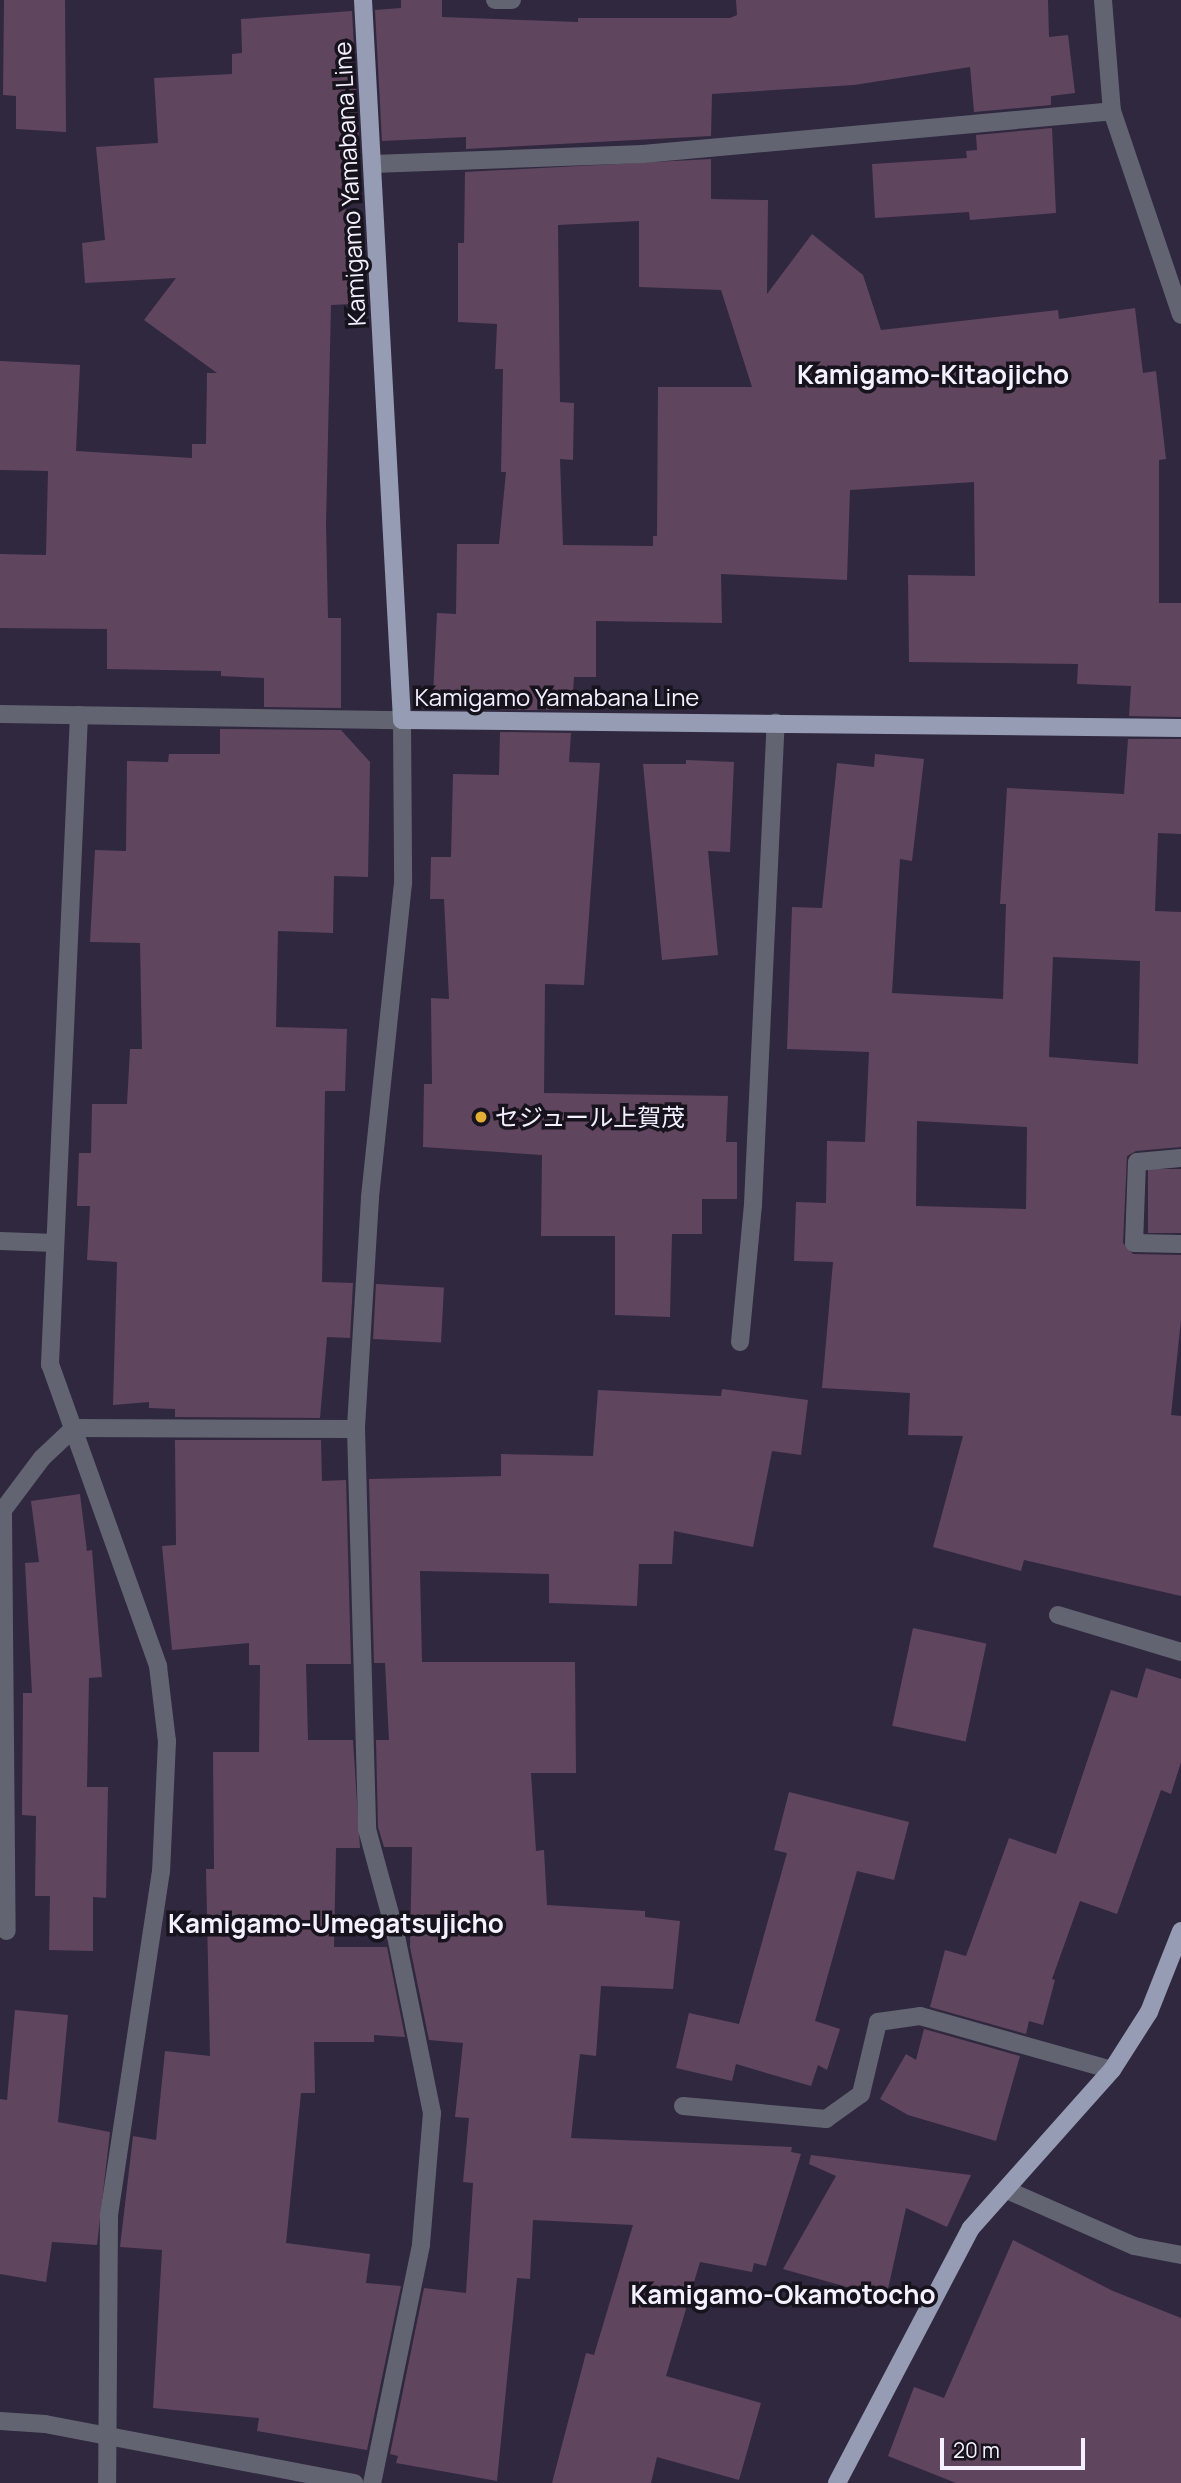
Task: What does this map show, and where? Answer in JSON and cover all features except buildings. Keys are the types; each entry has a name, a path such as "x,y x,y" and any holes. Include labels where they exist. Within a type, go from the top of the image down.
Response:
{"main road":[{"name":"Kamigamo Yamabana Line","path":"363,0 402,720 1181,728"},
{"path":"837,2483 971,2228 1112,2070 1149,2012 1181,1931"}],"street":[{"path":"495,0 512,0"},
{"path":"1103,0 1112,111 1181,315"},
{"path":"373,163 643,154 1112,111"},
{"path":"0,715 402,720 403,883 370,1198 356,1429 367,1829 396,1936 432,2113 421,2245 372,2483"},
{"path":"79,715 50,1364 158,1666 167,1741 161,1871 108,2216 107,2483"},
{"path":"740,1342 753,1203 776,723"},
{"path":"1181,1158 1138,1163 1134,1243 1181,1244"},
{"path":"0,1241 55,1243"},
{"path":"7,1930 1,1514 42,1458 74,1428 356,1429"},
{"path":"1058,1615 1181,1652"},
{"path":"683,2106 826,2119 860,2094 878,2022 920,2016 1112,2070"},
{"path":"1007,2190 1134,2246 1181,2255"},
{"path":"0,2421 106,2435 354,2483"}],"place":[{"name":"セジュール上賀茂","path":"481,1117"}],"district":[{"name":"Kamigamo-Kitaojicho","path":"933,375"},
{"name":"Kamigamo-Umegatsujicho","path":"336,1924"},
{"name":"Kamigamo-Okamotocho","path":"783,2295"}]}
